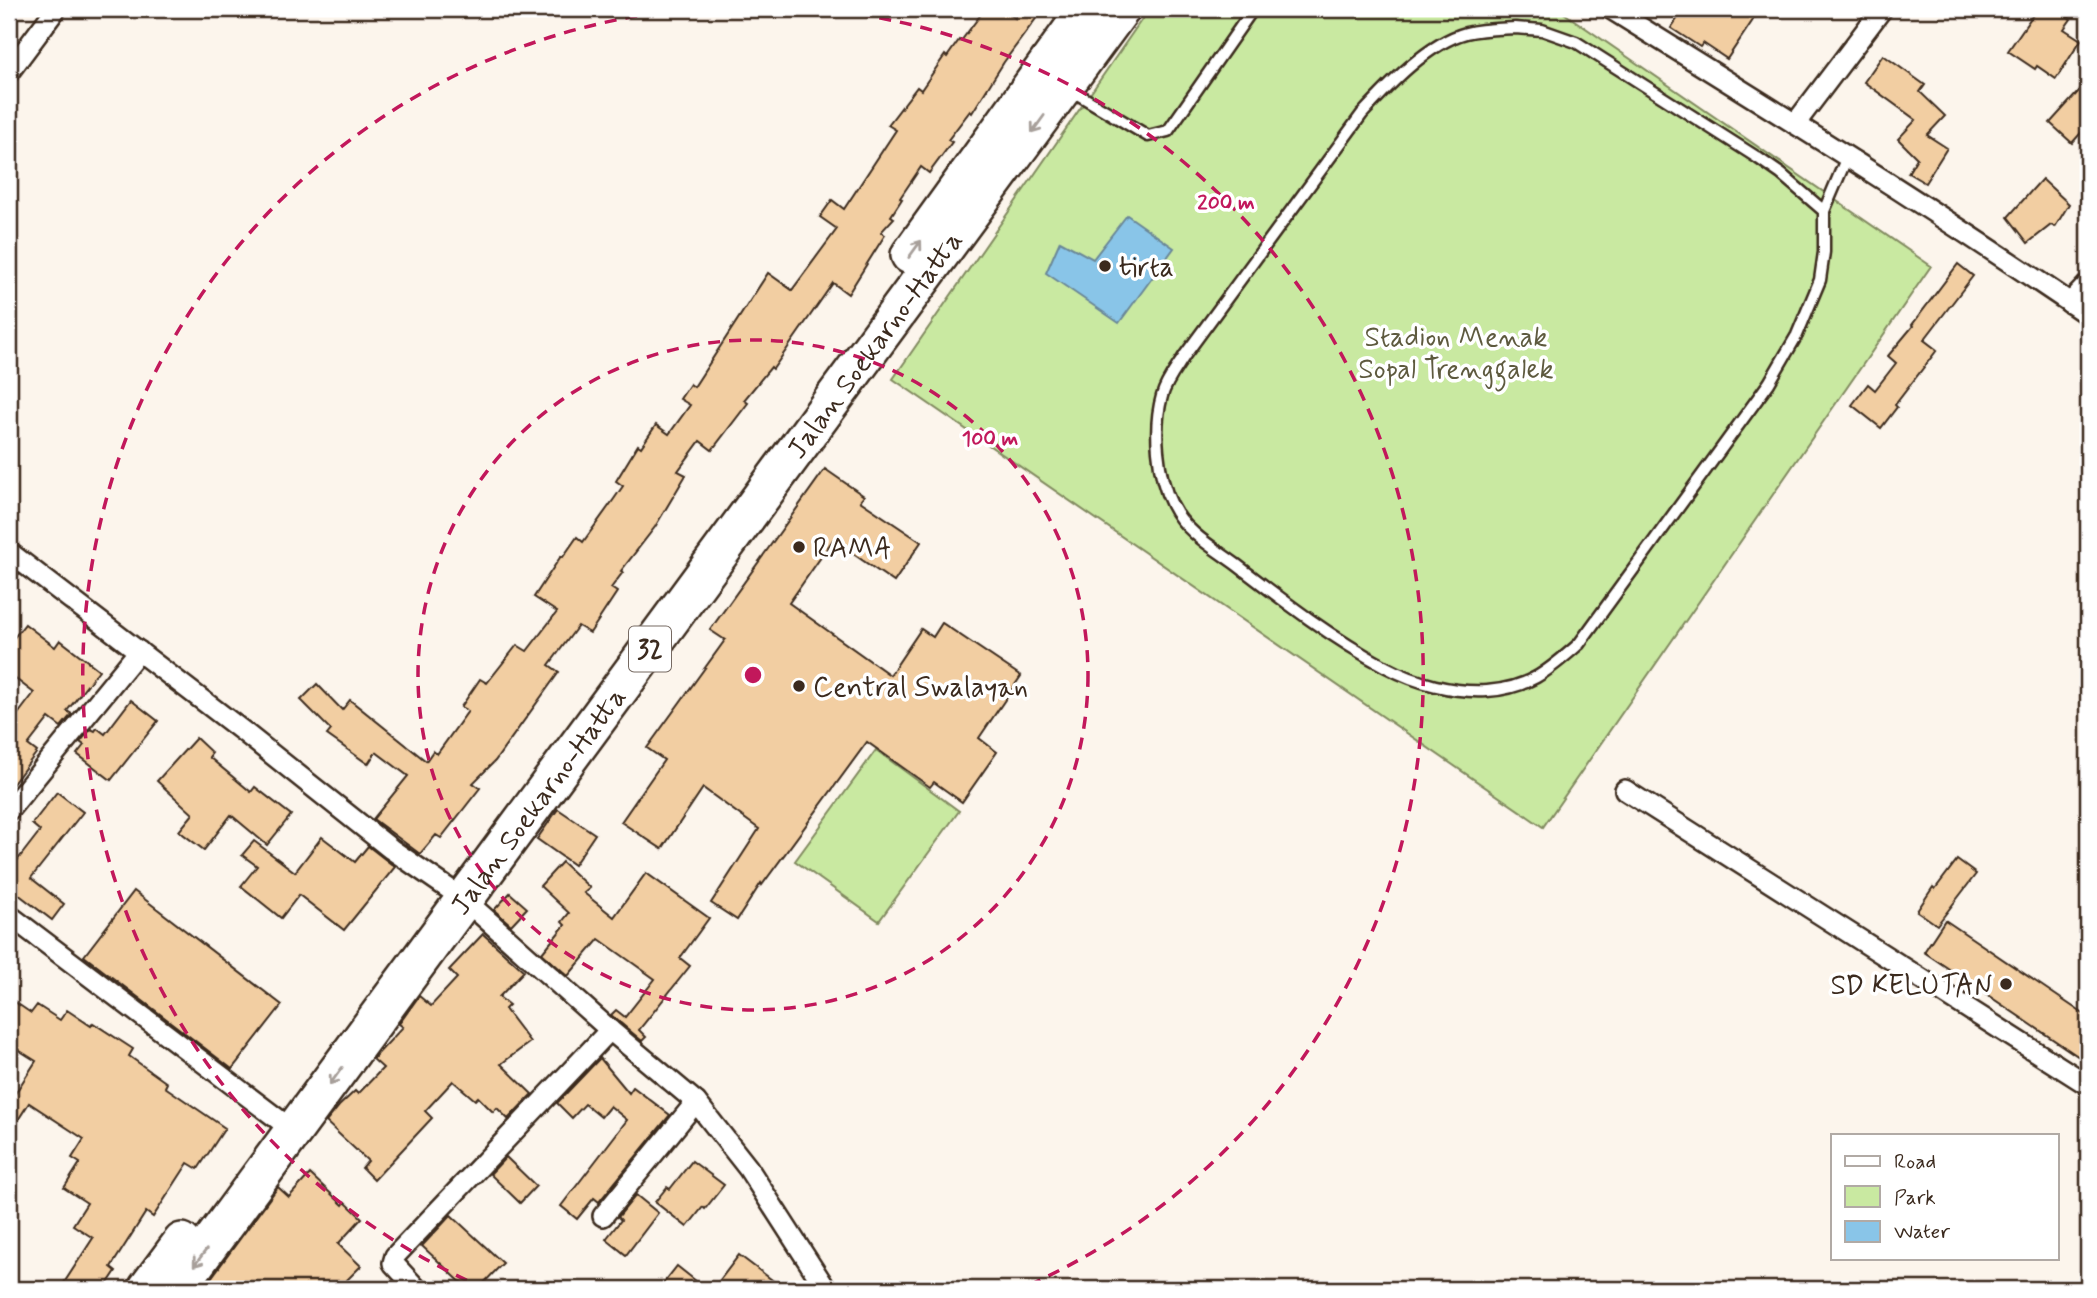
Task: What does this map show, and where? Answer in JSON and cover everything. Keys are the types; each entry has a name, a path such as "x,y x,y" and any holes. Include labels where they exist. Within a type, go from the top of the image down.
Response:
{"highway":[{"name":"Jalan Soekarno-Hatta","path":"1054,78 1087,9"},
{"name":"Jalan Soekarno-Hatta","path":"147,1289 285,1124 654,628 1054,78 1121,9"},
{"name":"Jalan Soekarno-Hatta","path":"177,1289 285,1124"}],"street":[{"path":"9,72 57,9"},
{"path":"1611,9 1796,124 2088,315"},
{"path":"1796,124 1882,9"},
{"path":"2070,303 2088,284"},
{"path":"11,560 139,651 360,826 456,894 696,1102 748,1168 826,1289"},
{"path":"9,810 139,651"},
{"path":"1625,790 2088,1085"},
{"path":"9,915 285,1124"},
{"path":"416,1289 397,1270 393,1263 396,1256 610,1030"},
{"path":"603,1216 696,1102"}],"lane":[{"path":"1054,78 1148,136 1168,131 1253,9"},
{"path":"1824,211 1758,158 1576,42 1542,30 1515,29 1466,33 1449,39 1428,52 1362,114 1185,355 1162,397 1157,444 1161,482 1173,508 1189,529 1301,614 1387,668 1439,688 1488,691 1522,684 1543,675 1579,644 1769,383 1797,335 1820,280 1824,211 1847,157"}],"green space":[{"name":"Stadion Menak Sopal Trenggalek","path":"1149,9 1558,9 1931,266 1543,827 893,379"},
{"path":"876,750 959,811 879,921 795,861"}],"water":[{"name":"tirta","path":"1127,215 1174,248 1119,323 1046,273 1060,241 1093,259"}],"building":[{"path":"985,9 1002,9 1015,18 1019,9 1043,9 1004,62 972,113 970,111 948,140 952,142 929,173 921,167 900,198 902,199 891,216 894,218 881,232 885,235 848,294 833,283 773,369 771,367 744,400 748,403 712,450 700,441 678,471 686,475 655,527 621,571 623,572 611,588 617,592 590,633 578,626 549,665 559,672 495,761 473,783 480,788 441,838 436,835 420,854 373,819 408,776 376,752 368,764 327,735 331,730 301,700 317,684 342,710 350,700 426,761 433,751 437,754 468,711 461,707 480,679 487,683 517,645 527,651 557,612 534,597 561,556 563,557 577,537 583,542 623,486 616,481 638,445 641,447 656,425 669,434 690,405 680,399 690,384 694,387 768,273 792,290 837,229 820,217 832,200 844,209 896,130 888,125 917,87 921,90 945,55 947,57 959,40 961,41"},
{"path":"1684,9 1743,9 1755,17 1727,59 1703,43 1700,47 1671,28"},
{"path":"2037,9 2056,9 2071,19 2064,29 2081,40 2056,79 2008,51"},
{"path":"1883,55 1925,85 1920,92 1945,116 1927,135 1947,148 1925,183 1908,173 1917,158 1898,139 1916,120 1864,82"},
{"path":"2088,81 2088,125 2072,143 2050,123"},
{"path":"2042,179 2069,204 2055,227 2051,225 2028,243 2008,217"},
{"path":"1958,264 1973,276 1924,340 1937,350 1881,428 1852,405 1868,384 1875,390 1896,363 1888,356"},
{"name":"Central Swalayan","path":"825,469 864,496 860,501 921,542 894,582 833,540 789,603 890,675 921,629 933,637 942,623 1021,676 979,738 997,752 962,802 934,782 930,787 867,742 762,885 761,883 737,920 711,903 759,829 703,788 662,849 621,822 664,760 647,748 725,640 710,630"},
{"path":"25,624 55,647 60,640 99,670 67,711 72,714 61,727 49,718 28,745 37,752 9,789 9,726 34,693 9,674 9,644"},
{"path":"131,700 158,721 111,780 77,754 84,745 80,742 91,729 95,731 97,728 105,734"},
{"path":"196,738 212,753 209,757 251,792 255,787 291,815 267,845 231,815 204,850 179,831 193,814 157,781"},
{"path":"57,792 83,812 31,878 64,904 52,920 9,887 9,871 40,831 32,824"},
{"path":"558,809 595,834 574,865 537,839"},
{"path":"322,837 355,862 368,846 395,867 344,930 299,895 281,918 241,886 257,866 242,855 254,841 295,872"},
{"path":"1957,860 1976,874 1937,925 1917,911 1933,887 1935,889"},
{"path":"562,862 590,888 584,893 614,917 646,873 709,918 680,958 690,966 639,1030 646,1037 642,1041 611,1015 616,1010 625,1017 655,979 599,939 568,976 542,953 565,925 562,922 569,913 540,886"},
{"path":"134,891 282,1005 232,1069 84,956"},
{"path":"510,893 527,908 511,925 494,910"},
{"name":"SD KELUTAN","path":"1945,920 2088,1017 2088,1063 1924,952"},
{"path":"483,934 524,971 499,997 509,1005 505,1009 530,1042 501,1064 532,1094 508,1119 497,1108 493,1112 478,1097 475,1100 453,1081 425,1111 432,1118 374,1180 362,1168 368,1161 326,1122 339,1106 355,1091 358,1094 383,1068 373,1059 403,1027 399,1024 419,996 431,1006 457,978 449,970"},
{"path":"9,998 31,1013 37,1005 60,1020 67,1010 91,1026 93,1023 133,1049 129,1056 167,1083 165,1087 225,1128 198,1169 188,1163 153,1217 146,1212 111,1267 116,1271 104,1289 60,1289 93,1238 73,1225 87,1203 64,1188 80,1163 72,1158 84,1139 29,1103 9,1134 9,1103 36,1061 9,1044"},
{"path":"600,1058 629,1093 633,1087 670,1115 599,1202 594,1198 577,1219 561,1206 627,1120 610,1106 601,1117 585,1104 572,1118 557,1103"},
{"path":"506,1157 536,1186 520,1203 490,1174"},
{"path":"692,1161 724,1185 687,1227 655,1202 667,1187 670,1189"},
{"path":"310,1174 343,1205 345,1202 362,1218 338,1244 361,1266 338,1289 203,1289 278,1187 289,1197"},
{"path":"636,1195 658,1213 626,1255 606,1239 621,1220 618,1217"},
{"path":"451,1215 503,1263 478,1289 468,1289 422,1246"},
{"path":"739,1255 784,1289 713,1289"},
{"path":"677,1266 706,1289 659,1289"}],"place":[{"name":"tirta","path":"1105,266"},
{"name":"RAMA","path":"799,547"},
{"name":"Central Swalayan","path":"799,686"},
{"name":"SD KELUTAN","path":"2006,984"}]}
